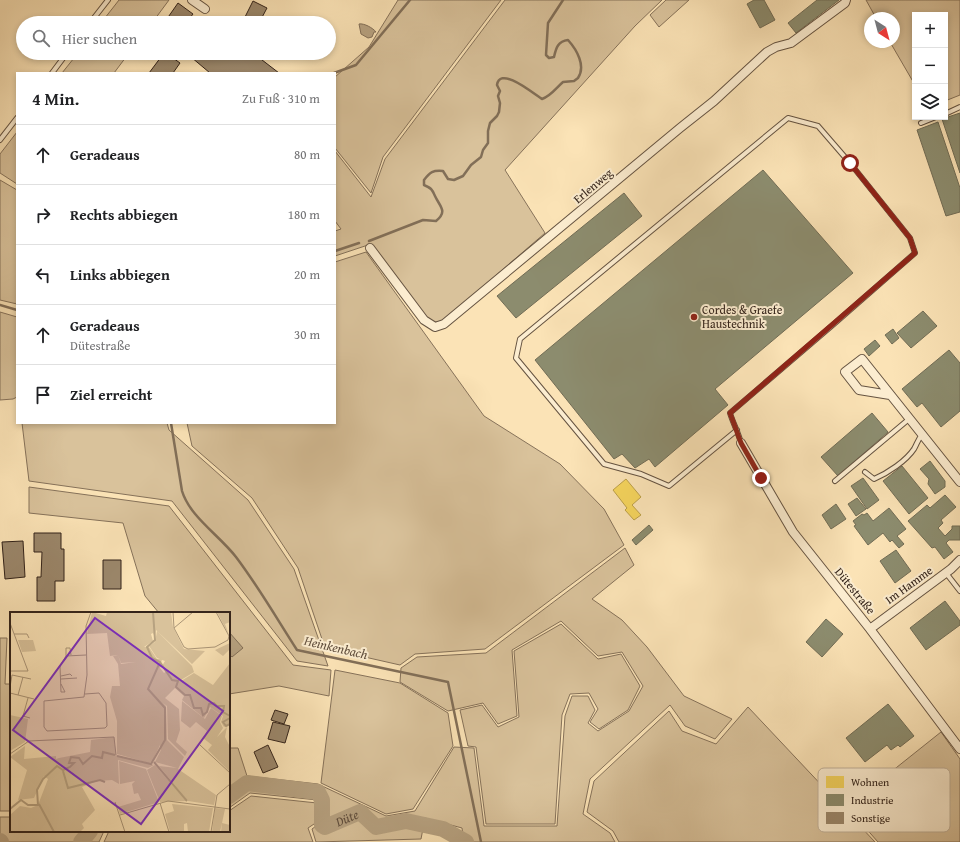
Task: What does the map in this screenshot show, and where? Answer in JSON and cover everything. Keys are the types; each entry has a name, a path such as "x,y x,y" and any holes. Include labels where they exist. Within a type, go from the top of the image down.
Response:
{"street":[{"path":"192,0 205,8"},
{"name":"Erlenweg","path":"370,248 424,320 435,327 444,324 714,101 767,52 776,47 791,43 845,3 846,0"},
{"path":"890,395 859,390 845,372 862,359 960,482"},
{"name":"Dütestraße","path":"741,443 793,532 870,629 960,749"},
{"name":"Im Hamme","path":"870,629 946,573 960,560"}],"lane":[{"path":"95,16 108,0"},
{"path":"53,72 62,60"},
{"path":"948,113 960,107"},
{"path":"737,430 669,486 641,474 604,464 516,358 520,339 788,118 818,126 850,163 910,238 915,253 730,413 737,430 741,443"},
{"path":"0,140 16,119"},
{"path":"921,123 928,120"},
{"path":"835,481 909,419"},
{"path":"865,472 874,479 881,476 904,460 914,449 918,439 922,435"},
{"path":"946,573 960,591"}],"shaded area":[{"path":"119,0 169,0 157,16 106,16"},
{"path":"398,0 501,0 383,157 371,193 336,149 336,76 369,47"},
{"path":"505,0 662,0 635,26 505,170 545,233 442,322 434,322 426,317 371,244 336,256 336,231 341,229 336,222 336,152 371,197 385,159"},
{"path":"666,0 689,0 659,27 650,15"},
{"path":"866,0 960,0 960,95 948,100 948,12 912,12 912,80 893,48 900,48 900,12 873,12"},
{"path":"359,24 368,26 376,32 374,32 372,37 368,38 361,34"},
{"path":"72,60 124,60 115,72 63,72"},
{"path":"16,133 16,183 0,173 0,154"},
{"path":"0,180 16,189 16,304 0,300"},
{"path":"366,252 484,416 560,464 604,509 624,545 485,649 415,654 400,665 325,648 298,568 252,498 192,446 187,424 336,424 336,262"},
{"path":"0,312 16,317 16,398 0,400"},
{"path":"22,424 167,424 169,430 248,500 294,569 328,666 297,661 172,501 29,481"},
{"path":"29,487 169,506 293,665 331,670 329,696 279,686 230,694 230,612 158,612 145,596 123,523 29,513"},
{"path":"625,548 634,565 592,599 622,620 647,647 684,696 732,719 715,739 685,726 670,705 590,779 583,814 610,833 615,842 464,842 462,828 425,818 421,839 316,842 312,829 327,818 327,801 250,793 230,807 230,748 238,748 247,776 318,784 386,816 415,811 454,747 474,748 484,826 557,826 565,716 572,696 588,696 595,710 588,723 598,731 629,711 643,686 622,652 598,656 561,621 512,650 517,716 498,724 483,703 448,711 400,682 401,668 417,657 486,653"},
{"path":"561,624 598,659 621,654 640,686 628,710 599,729 590,722 598,709 589,693 570,694 562,715 555,824 486,824 476,747 468,746 460,710 482,705 498,727 519,717 514,651"},
{"path":"230,633 243,648 232,657 230,655"},
{"path":"0,638 7,638 5,684 10,684 10,811 0,811"},
{"path":"335,670 400,683 448,713 453,746 413,809 386,814 321,783"},
{"path":"748,707 818,781 818,832 866,832 875,842 619,842 613,831 587,812 594,781 669,711 682,731 716,744"},
{"path":"941,732 960,759 960,842 878,842 869,832 950,832 950,768 896,768"},
{"path":"251,796 317,803 317,822 308,828 313,842 104,842 109,832 230,832 230,810"},
{"path":"0,817 10,817 10,832 104,832 99,842 0,842"}],"building: Wohnen":[{"path":"626,479 641,497 632,505 641,515 634,520 625,510 627,508 613,490"}],"building: Industrie":[{"path":"754,0 764,0 775,20 760,28 747,4"},
{"path":"817,0 839,0 796,33 788,23"},
{"path":"960,113 960,173 942,120 948,120 948,117"},
{"path":"938,122 960,188 960,212 946,216 917,130"},
{"name":"Cordes & Graefe Haustechnik","path":"763,170 853,273 715,389 728,405 655,467 649,459 635,468 622,454 614,459 535,360"},
{"path":"624,193 642,216 516,318 497,296"},
{"path":"923,311 937,326 911,348 897,333"},
{"path":"893,329 899,338 892,344 885,335"},
{"path":"875,340 880,346 869,356 864,349"},
{"path":"949,350 960,363 960,411 941,427 922,403 917,407 902,389"},
{"path":"872,413 888,432 838,476 821,457"},
{"path":"930,461 945,481 945,487 935,494 928,484 929,479 920,469"},
{"path":"902,466 928,498 909,514 883,481"},
{"path":"863,478 879,500 867,509 851,486"},
{"path":"945,495 956,507 941,520 943,523 938,528 945,536 952,529 952,526 960,526 960,540 949,540 946,543 953,552 944,559 935,547 932,548 908,521 927,505 930,508"},
{"path":"857,498 866,509 856,516 848,504"},
{"path":"836,504 846,519 831,529 822,515"},
{"path":"889,508 906,529 897,536 904,544 899,548 892,540 890,542 883,533 868,545 854,526 856,525 853,521 862,514 864,515 867,513 873,521"},
{"path":"649,525 653,530 636,545 632,540"},
{"path":"896,550 911,571 895,583 880,561"},
{"path":"945,601 960,621 960,625 926,650 910,628"},
{"path":"826,619 843,634 822,657 806,642"},
{"path":"888,704 914,736 900,747 898,745 891,750 887,745 865,762 846,738"}],"building: Sonstige":[{"path":"253,1 267,8 263,16 246,16"},
{"path":"178,3 193,14 191,16 169,16"},
{"path":"159,60 176,60 180,63 174,72 150,72"},
{"path":"195,60 262,60 278,72 209,72"},
{"path":"34,533 61,533 61,549 64,549 64,581 55,581 55,601 37,601 37,577 41,577 42,552 34,552"},
{"path":"23,541 25,577 5,579 2,542"},
{"path":"103,560 121,560 121,589 103,589"},
{"path":"275,710 288,714 284,724 271,720"},
{"path":"273,722 290,726 285,743 268,739"},
{"path":"268,745 278,767 263,773 254,752"}],"waterway":[{"path":"336,72 356,65 410,0"},
{"name":"Heinkenbach","path":"369,241 423,220 436,221 440,218 442,209 432,190 424,185 424,180 434,171 443,171 448,179 454,180 463,176 471,165 481,157 483,150 488,143 490,123 499,112 500,103 498,96 500,91 497,85 500,80 504,78 518,83 542,99 551,94 563,82 574,81 578,78 581,63 577,53 568,40 560,43 554,57 549,58 546,55 548,23 563,0"},
{"name":"Heinkenbach","path":"336,251 359,243"},
{"path":"0,305 16,310"},
{"name":"Heinkenbach","path":"171,424 182,491 191,509 236,557 260,591 297,650 448,682 481,842"},
{"name":"Düte","path":"230,795 247,783 318,792 322,800 322,825 325,827 360,812 376,827 406,821 443,829 466,842"},
{"name":"Düte","path":"81,842 89,832"}],"place":[{"name":"Cordes & Graefe Haustechnik","path":"694,317"}],"route":[{"path":"761,478 741,443 730,413 915,253 910,238 850,163"}]}
